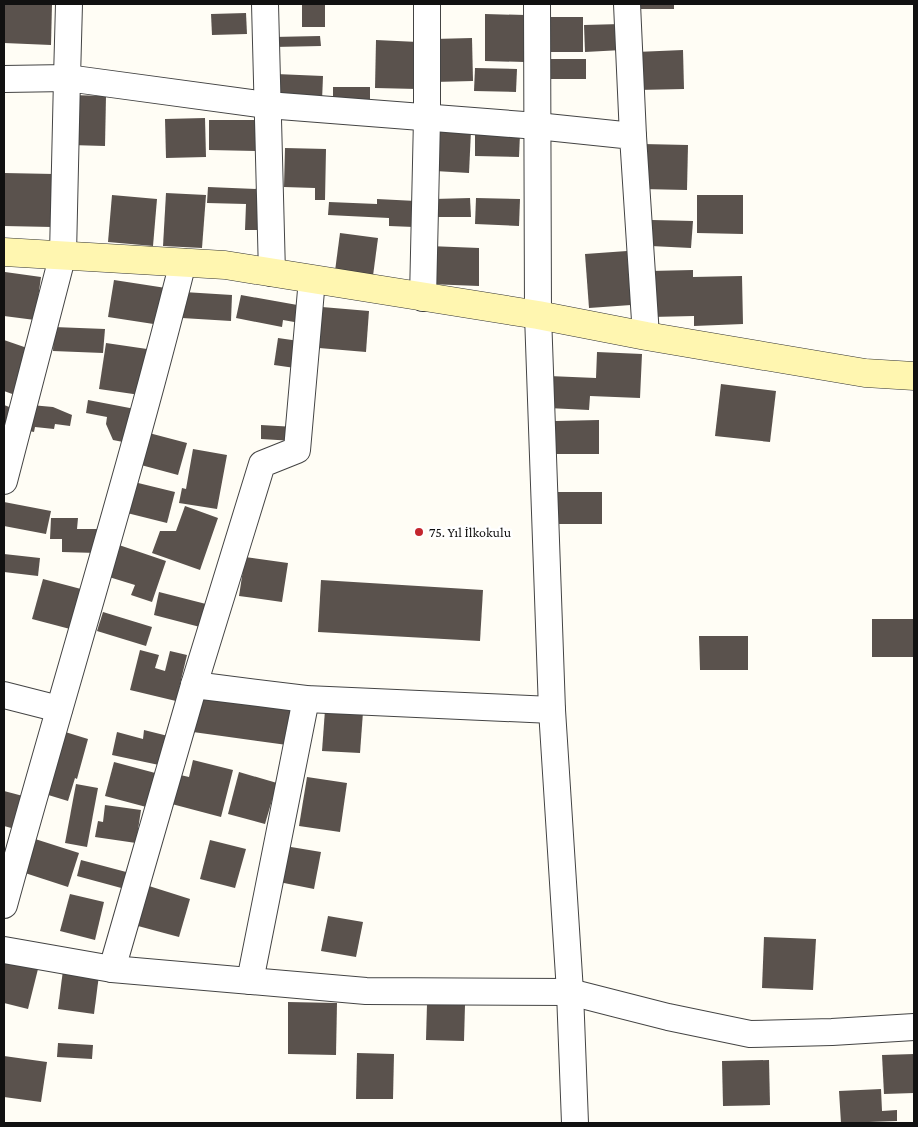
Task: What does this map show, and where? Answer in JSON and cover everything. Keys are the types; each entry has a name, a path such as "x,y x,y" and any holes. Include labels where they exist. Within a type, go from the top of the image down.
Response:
{"street":[{"path":"4,481 63,254 69,4"},
{"path":"265,4 272,272"},
{"path":"423,298 427,118 427,4"},
{"path":"537,4 538,316 552,710 570,992 575,1123"},
{"path":"627,4 633,136 646,336"},
{"path":"4,79 67,78 267,105 537,126 633,136"},
{"path":"4,252 225,265 864,372 914,376"},
{"path":"4,905 154,378 183,262"},
{"path":"112,969 194,685 262,464 297,450 312,279"},
{"path":"194,685 306,699 552,710"},
{"path":"4,695 59,709"},
{"path":"250,981 306,699"},
{"path":"4,950 112,969 366,991 570,992 668,1017 750,1034 914,1027"}],"building":[{"path":"5,4 52,4 51,45 4,43"},
{"path":"302,4 325,4 325,27 302,27"},
{"path":"634,4 674,4 674,9 634,9"},
{"path":"246,13 247,34 212,35 211,14"},
{"path":"485,14 525,15 525,62 485,61"},
{"path":"547,17 583,17 583,52 547,52"},
{"path":"621,24 622,50 585,52 584,25"},
{"path":"320,36 321,46 274,47 273,37"},
{"path":"472,38 473,81 434,82 434,39"},
{"path":"376,40 418,42 417,89 375,88"},
{"path":"683,50 684,89 637,90 636,52"},
{"path":"541,59 586,59 586,79 541,79"},
{"path":"475,68 517,69 516,92 474,91"},
{"path":"276,74 323,76 322,101 275,99"},
{"path":"333,87 370,87 370,109 333,109"},
{"path":"71,95 106,96 105,146 70,145"},
{"path":"205,118 206,157 166,158 165,119"},
{"path":"209,120 257,120 256,151 209,150"},
{"path":"436,129 471,131 469,173 435,171"},
{"path":"475,133 520,134 519,157 475,156"},
{"path":"643,144 688,145 687,190 642,189"},
{"path":"285,148 326,149 325,200 315,200 315,188 284,187"},
{"path":"4,173 54,174 52,227 4,226"},
{"path":"208,187 258,189 257,230 245,230 246,204 207,203"},
{"path":"166,193 206,195 202,248 163,246"},
{"path":"112,195 157,199 153,246 108,242"},
{"path":"697,195 743,195 743,234 697,233"},
{"path":"470,198 471,217 434,217 434,199"},
{"path":"476,198 520,199 519,226 475,224"},
{"path":"377,199 416,201 414,227 389,226 389,218 328,215 329,202 377,204"},
{"path":"652,220 693,221 691,248 651,246"},
{"path":"340,233 378,238 373,276 335,271"},
{"path":"429,246 479,248 479,286 428,284"},
{"path":"627,251 631,305 589,308 585,254"},
{"path":"693,270 693,277 742,276 743,324 694,326 694,316 651,317 650,271"},
{"path":"5,272 41,277 35,320 4,316"},
{"path":"114,280 166,288 160,325 108,317"},
{"path":"184,292 232,295 231,321 182,318"},
{"path":"241,295 303,306 300,323 283,320 282,327 236,318"},
{"path":"322,307 369,311 366,352 319,348"},
{"path":"54,327 105,329 103,353 53,351"},
{"path":"278,338 299,341 295,368 274,365"},
{"path":"4,340 30,349 15,395 4,391"},
{"path":"106,343 147,349 140,395 99,389"},
{"path":"597,352 642,354 640,398 590,396 589,410 548,408 549,376 596,378"},
{"path":"721,384 776,391 770,442 715,436"},
{"path":"88,400 135,409 128,443 113,440 106,424 107,417 86,413"},
{"path":"4,405 12,408 4,436"},
{"path":"31,405 53,407 72,415 70,426 55,424 54,429 35,427 34,432 29,431"},
{"path":"599,420 599,454 555,454 555,421"},
{"path":"261,425 295,427 294,441 261,439"},
{"path":"149,433 187,443 178,475 141,465"},
{"path":"193,449 227,455 217,509 179,503 182,488 186,489"},
{"path":"134,482 175,492 167,523 127,513"},
{"path":"557,492 602,492 602,524 557,524"},
{"path":"4,502 51,511 46,534 4,526"},
{"path":"185,506 218,518 200,570 152,553 160,531 176,531"},
{"path":"51,518 78,518 77,529 97,529 97,553 62,552 62,539 50,539"},
{"path":"119,545 166,561 152,602 131,595 135,585 109,577"},
{"path":"4,554 40,558 38,576 4,572"},
{"path":"245,557 288,563 282,602 239,596"},
{"path":"43,579 81,589 70,629 32,619"},
{"path":"321,580 483,590 480,641 318,632"},
{"path":"159,592 206,604 200,627 154,615"},
{"path":"103,612 152,627 146,646 97,631"},
{"path":"872,619 914,619 914,657 872,657"},
{"path":"699,636 748,636 748,670 700,670"},
{"path":"140,650 159,655 155,668 165,671 170,651 187,655 176,701 130,690"},
{"path":"198,695 292,708 287,745 193,732"},
{"path":"325,710 363,712 360,753 322,751"},
{"path":"144,730 168,736 159,765 112,755 117,732 143,739"},
{"path":"62,731 88,739 77,779 75,778 68,801 45,794"},
{"path":"193,760 233,770 221,817 168,803 176,774 189,777"},
{"path":"114,762 159,774 150,808 105,796"},
{"path":"239,772 277,783 265,824 228,814"},
{"path":"307,777 347,783 340,832 299,826"},
{"path":"76,784 98,788 87,847 65,843"},
{"path":"4,791 23,796 15,829 4,826"},
{"path":"105,805 141,810 136,843 95,837 98,821 103,822"},
{"path":"32,838 79,853 68,887 22,872"},
{"path":"210,840 246,849 235,888 200,879"},
{"path":"285,846 321,852 314,889 279,882"},
{"path":"81,860 130,873 125,889 77,876"},
{"path":"149,886 190,899 179,937 138,926"},
{"path":"70,894 104,902 95,940 60,931"},
{"path":"328,916 363,922 356,957 321,951"},
{"path":"764,937 816,939 813,990 762,988"},
{"path":"4,961 38,969 28,1009 4,1003"},
{"path":"63,970 99,975 94,1014 58,1009"},
{"path":"288,1002 337,1003 336,1055 288,1054"},
{"path":"427,1004 465,1005 464,1041 426,1040"},
{"path":"58,1043 93,1045 92,1059 57,1057"},
{"path":"357,1053 394,1054 393,1099 356,1099"},
{"path":"914,1054 914,1093 884,1094 882,1055"},
{"path":"4,1056 47,1062 41,1102 4,1097"},
{"path":"769,1060 770,1105 723,1106 722,1061"},
{"path":"881,1089 882,1111 897,1110 897,1121 841,1123 839,1091"}],"place":[{"name":"75. Yıl İlkokulu","path":"419,532"}]}
